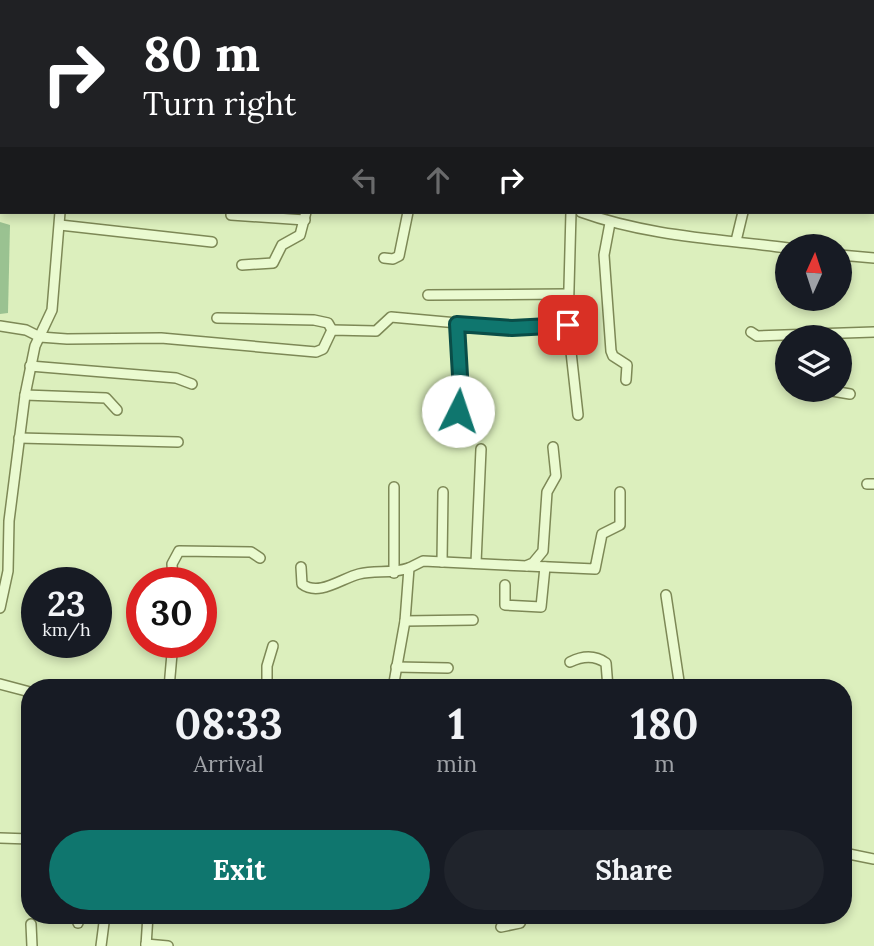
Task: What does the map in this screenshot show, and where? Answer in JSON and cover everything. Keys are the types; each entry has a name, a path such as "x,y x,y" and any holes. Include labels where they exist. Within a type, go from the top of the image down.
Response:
{"street":[{"path":"0,608 8,571 4,523 30,366 52,310 60,214"},
{"path":"384,258 393,259 399,256 408,214"},
{"path":"571,214 568,325 578,415"},
{"path":"586,214 610,223 653,231 775,246"},
{"path":"736,241 743,214"},
{"path":"231,215 305,216 300,235 282,245 273,263 242,265"},
{"path":"610,223 604,259 611,351 613,356 628,366 626,380"},
{"path":"60,225 212,242"},
{"path":"852,256 874,258"},
{"path":"428,295 568,294"},
{"path":"332,330 377,331 391,317 512,328 568,325"},
{"path":"217,318 314,320 328,323 332,330"},
{"path":"432,414 460,409 457,324"},
{"path":"0,326 26,330 40,337 83,341 161,338 316,352 323,349 332,330"},
{"path":"751,332 757,336 775,337"},
{"path":"852,333 874,332"},
{"path":"30,366 176,378 192,384"},
{"path":"24,395 106,398 117,410"},
{"path":"19,438 178,442"},
{"path":"526,566 533,563 543,551 547,492 555,476 553,447"},
{"path":"476,562 481,449"},
{"path":"394,487 394,573"},
{"path":"442,562 443,492"},
{"path":"301,567 300,582 309,588 325,587 362,573 394,573 423,561 597,567 602,534 620,525 620,492"},
{"path":"172,567 179,551 251,552 260,558"},
{"path":"505,585 505,605 541,607 545,567"},
{"path":"395,679 405,621 408,568"},
{"path":"666,595 680,679"},
{"path":"405,621 473,620"},
{"path":"267,679 267,666 273,646"},
{"path":"170,679 172,658"},
{"path":"570,662 578,658 601,660 606,663 607,679"},
{"path":"397,667 448,668"},
{"path":"0,684 21,690"},
{"path":"0,838 21,839"},
{"path":"852,855 874,859"},
{"path":"31,924 32,946"},
{"path":"101,946 104,924"},
{"path":"147,924 146,945 168,946"},
{"path":"501,927 515,924"}],"green space":[{"path":"0,222 10,225 8,313 0,314"}],"route":[{"path":"458,411 461,393 457,324 512,328 568,325"}]}
